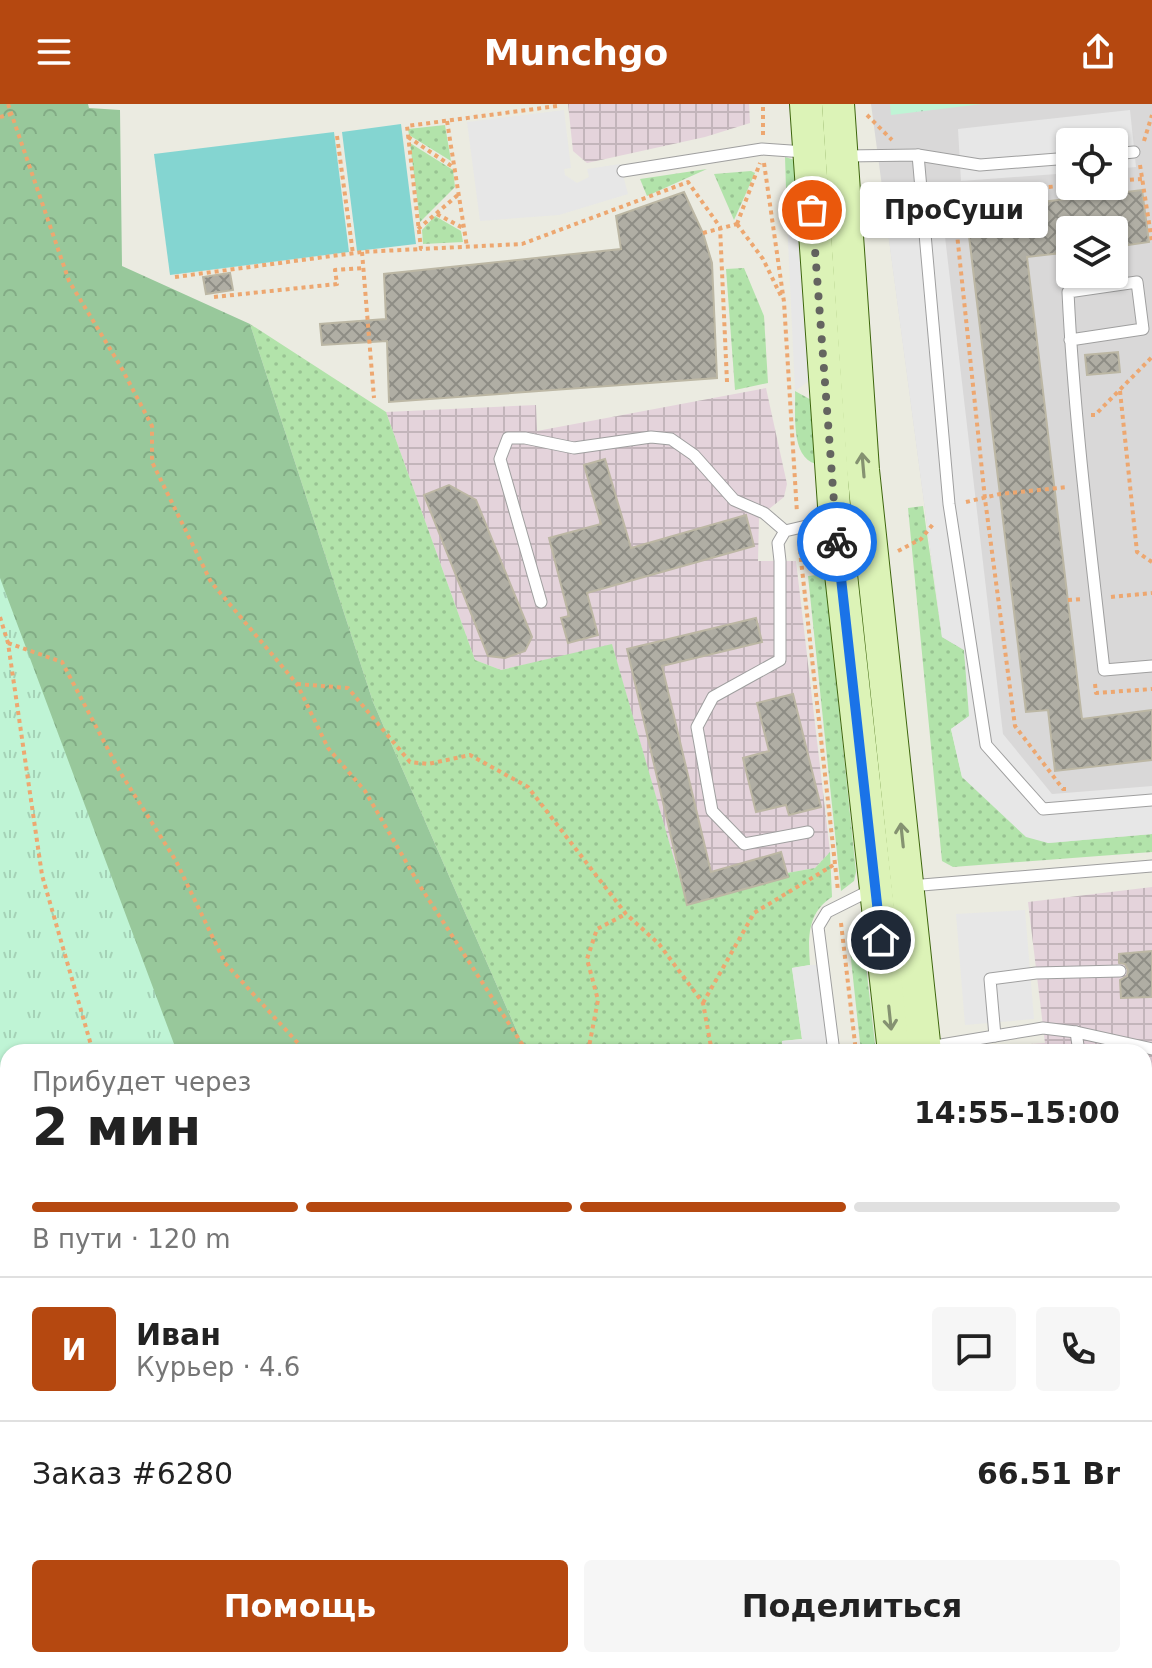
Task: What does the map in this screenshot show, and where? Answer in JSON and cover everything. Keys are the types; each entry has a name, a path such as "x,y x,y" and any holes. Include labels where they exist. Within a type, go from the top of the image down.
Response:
{"main road":[{"path":"806,104 824,154 852,518 891,887 913,1044"},
{"path":"824,154 850,108"}],"lane":[{"path":"623,171 762,149 824,154 918,155 980,165 1056,159"},
{"path":"1128,154 1137,154"},
{"path":"918,155 949,504 986,745 1043,809 1152,800"},
{"path":"1070,340 1148,328 1137,282 1068,292 1070,340 1076,416 1104,670 1152,666"},
{"path":"541,602 500,459 508,438 525,438 574,448 651,437 671,439 694,455 734,500 764,513 785,531"},
{"path":"808,832 744,844 712,811 697,727 713,697 780,660 778,543 785,531 852,518"},
{"path":"833,1044 818,927 827,912 839,904 891,887 1152,866"},
{"path":"995,1036 990,979 1036,973 1120,971"},
{"path":"952,1044 1043,1028 1130,1044"},
{"path":"1076,1032 1078,1044"}],"path":[{"path":"8,104 69,281 121,367 152,426 152,462 211,582 297,684 328,748 365,791 420,886 522,1044"},
{"path":"737,224 759,169 763,104"},
{"path":"421,249 407,126 557,106"},
{"path":"850,108 894,141"},
{"path":"0,117 11,114"},
{"path":"1143,142 1152,115"},
{"path":"447,121 467,247"},
{"path":"337,136 353,254"},
{"path":"408,137 454,167"},
{"path":"762,149 784,302 798,527 855,1044"},
{"path":"1137,154 1152,242"},
{"path":"1128,180 1142,179"},
{"path":"175,277 362,252 522,244 688,182 720,227 727,382"},
{"path":"1056,186 953,196 985,499 1015,726 1063,789 1078,788"},
{"path":"418,229 459,194"},
{"path":"437,214 464,229"},
{"path":"703,233 737,224"},
{"path":"737,224 763,259 784,302"},
{"path":"362,252 374,398"},
{"path":"214,297 337,284 335,270 363,268"},
{"path":"1076,416 1095,415 1152,357"},
{"path":"1120,391 1137,552 1152,562"},
{"path":"896,552 921,539 949,504 1000,494 1076,486"},
{"path":"0,617 8,643 42,875 91,1044"},
{"path":"8,643 62,662 120,772 176,861 225,963 299,1044"},
{"path":"297,684 348,688 410,762 428,764 470,755 528,787 626,914 659,944 703,1003 711,1044"},
{"path":"703,1003 754,913 835,864"},
{"path":"590,1044 598,1000 587,959 597,929 626,914"}],"shaded area":[{"path":"568,104 749,104 750,123 705,137 587,163 573,151"},
{"path":"871,104 1152,104 1152,834 1048,843 942,637"},
{"path":"564,110 571,168 564,169 565,175 577,183 589,177 587,169 620,164 628,194 559,215 480,221 467,122"},
{"path":"1130,110 1136,167 1128,168 1128,128 1056,128 1056,174 961,181 958,129"},
{"path":"401,124 416,244 357,251 342,132"},
{"path":"334,132 349,252 170,275 154,154"},
{"path":"803,208 813,378 795,391 787,220"},
{"path":"942,211 1003,734 1052,794 1152,786 1152,834 1048,843 1026,837 962,777 951,729 969,716 964,650 942,637 886,218"},
{"path":"766,388 787,484 784,497 759,517 758,561 796,561 830,852 815,868 787,873 785,878 687,905 612,645 501,670 475,660 386,412 536,405 537,431"},
{"path":"1152,887 1152,1044 1031,1044 1045,1043 1028,902"},
{"path":"1025,910 1034,1019 965,1025 956,914"},
{"path":"823,965 833,1044 782,1044 782,1041 802,1039 792,968"}],"green space":[{"path":"0,104 88,104 89,108 120,110 122,266 250,324 373,702 523,1044 0,1044"},
{"path":"890,104 982,104 891,115"},
{"path":"445,125 451,161 409,135 408,129"},
{"path":"410,143 453,170 455,187 420,222"},
{"path":"785,157 798,161 803,208 787,220"},
{"path":"707,169 647,196 640,179"},
{"path":"755,173 734,220 714,174"},
{"path":"435,216 461,231 463,242 423,244 422,230"},
{"path":"744,268 764,316 768,383 735,390 726,269"},
{"path":"250,324 386,412 475,660 501,670 612,644 687,904 785,878 787,873 815,868 830,852 832,897 818,911 811,927 810,965 792,968 802,1039 782,1041 782,1044 523,1044 373,702"},
{"path":"795,391 815,402 816,464 808,460 798,444"},
{"path":"923,506 942,637 964,650 970,716 951,729 962,777 1048,843 1152,834 1152,852 953,867 942,861 908,508"},
{"path":"804,536 816,536 822,547 824,562 806,564"},
{"path":"825,574 856,872 854,881 841,891 808,576"},
{"path":"0,578 174,1044 0,1044"},
{"path":"864,949 875,1044 860,1044 850,950"}],"building":[{"path":"1142,190 1149,242 1128,245 1128,216 1056,216 1056,254 1027,257 1082,719 1152,710 1152,760 1055,771 1048,710 1026,712 966,211 1058,200 1128,200 1128,192"},
{"path":"684,192 703,233 712,263 717,378 389,402 387,341 322,345 320,324 386,319 384,274 621,249 616,216"},
{"path":"230,273 233,290 206,294 203,277"},
{"path":"1118,352 1120,372 1087,375 1085,355"},
{"path":"605,459 631,548 746,515 754,546 587,593 598,635 568,643 561,618 569,616 549,538 601,524 584,465"},
{"path":"449,485 476,500 532,637 525,651 505,658 488,656 424,495"},
{"path":"756,618 762,642 662,666 711,872 781,852 788,877 687,905 627,649"},
{"path":"793,694 821,807 789,815 786,805 756,812 743,758 769,751 757,703"},
{"path":"1152,951 1152,997 1121,998 1120,980 1127,976 1128,970 1125,964 1119,963 1119,954"}],"way so far":[{"path":"812,210 837,542"}],"place":[{"name":"ПроСуши","path":"812,210"}],"route":[{"path":"837,542 881,940"}]}
